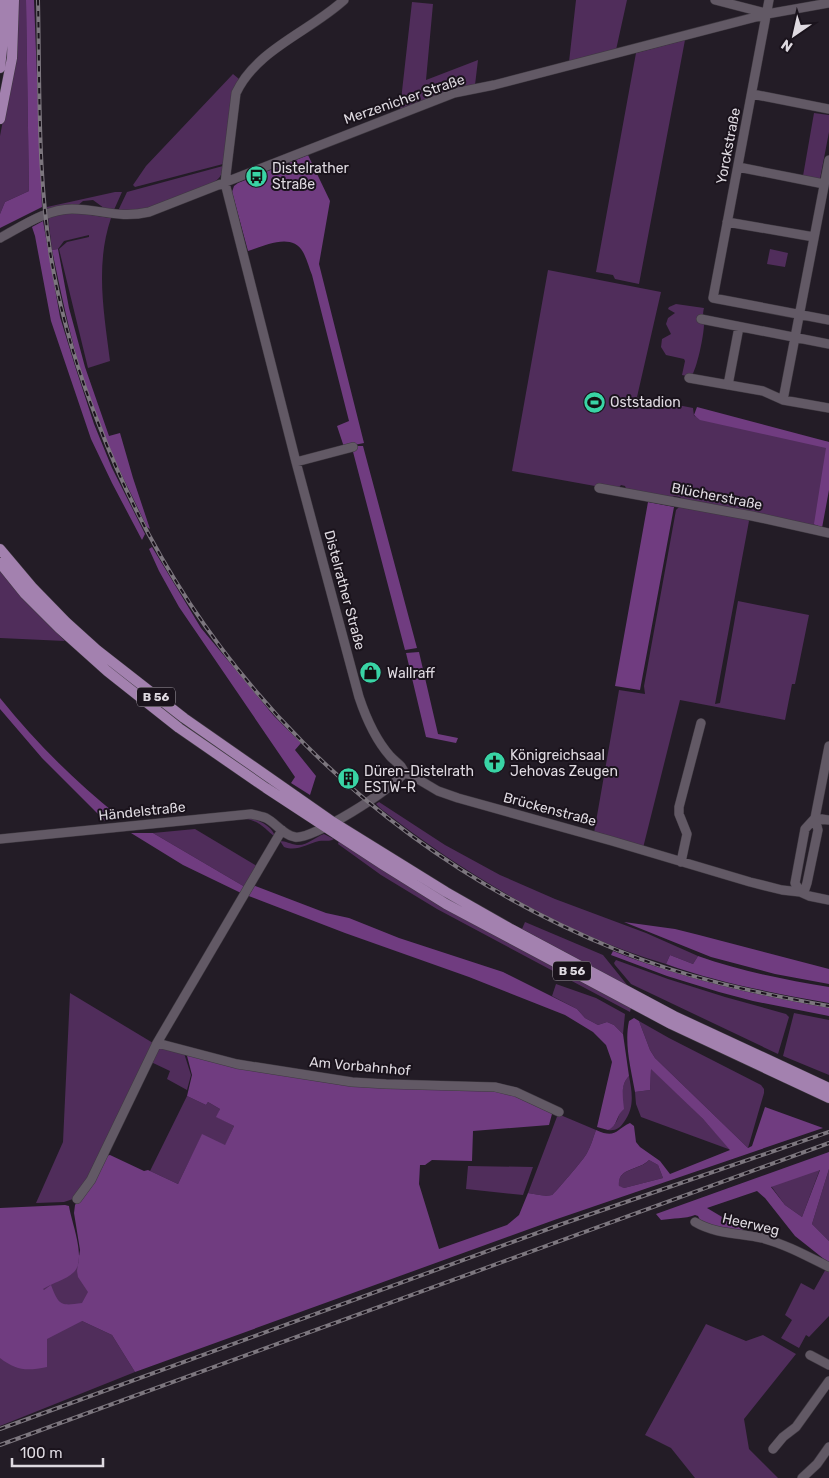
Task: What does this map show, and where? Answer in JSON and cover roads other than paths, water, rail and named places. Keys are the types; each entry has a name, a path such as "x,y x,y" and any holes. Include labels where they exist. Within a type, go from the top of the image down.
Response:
{"main road":[{"path":"0,68 4,0"},
{"path":"0,118 12,58 14,0"},
{"name":"B 56","path":"0,549 32,587 97,650 184,718 329,824 446,904 671,1024 829,1098"},
{"name":"B 56","path":"0,563 26,594 59,628 115,677 198,742 329,824 561,956 674,1016 829,1088"}],"street":[{"path":"225,183 236,93 242,82 258,64 344,0"},
{"path":"718,0 767,14"},
{"name":"Yorckstraße","path":"769,0 713,298 800,314"},
{"name":"Merzenicher Straße","path":"0,238 54,212 72,209 126,216 149,212 454,93 539,74 767,14 829,3"},
{"path":"752,94 829,109"},
{"path":"783,400 829,160"},
{"path":"738,167 824,184"},
{"name":"Distelrather Straße","path":"225,183 296,462 365,714 381,744 390,757 403,769 404,774"},
{"path":"727,222 814,237"},
{"path":"800,314 829,320"},
{"path":"701,319 829,344"},
{"path":"728,385 739,327"},
{"path":"689,378 763,391 783,400 829,406"},
{"path":"296,462 353,447"},
{"name":"Blücherstraße","path":"599,488 752,516 829,533"},
{"path":"681,862 687,834 679,814 679,807 700,724"},
{"path":"800,892 795,884 805,829 815,818 829,746"},
{"path":"78,1199 91,1180 157,1044 282,830 290,836 308,836 375,798 404,774"},
{"name":"Brückenstraße","path":"404,774 411,775 438,790 458,798 750,882 829,900"},
{"name":"Händelstraße","path":"0,839 242,814 266,818 282,830"},
{"path":"815,818 829,820"},
{"name":"Am Vorbahnhof","path":"157,1044 237,1064 352,1082 495,1087 516,1092 559,1112"},
{"name":"Heerweg","path":"695,1222 707,1228 762,1238 782,1244 829,1267"},
{"path":"810,1355 829,1366"},
{"path":"773,1449 783,1437 796,1427 829,1381"},
{"path":"802,1478 817,1464 829,1447"}],"railway":[{"path":"38,0 40,135 44,202 53,269 72,348 99,425 138,513 185,596 240,672 302,742 372,805 448,861 530,909 617,950 669,969 748,990 829,1006"},
{"path":"0,1429 562,1224 829,1132"},
{"path":"0,1445 829,1143"}],"place":[{"name":"Distelrather Straße","path":"256,176"},
{"name":"Oststadion","path":"594,402"},
{"name":"Wallraff","path":"371,673"},
{"name":"Königreichsaal Jehovas Zeugen","path":"494,763"},
{"name":"Düren-Distelrath ESTW-R","path":"348,779"}]}
